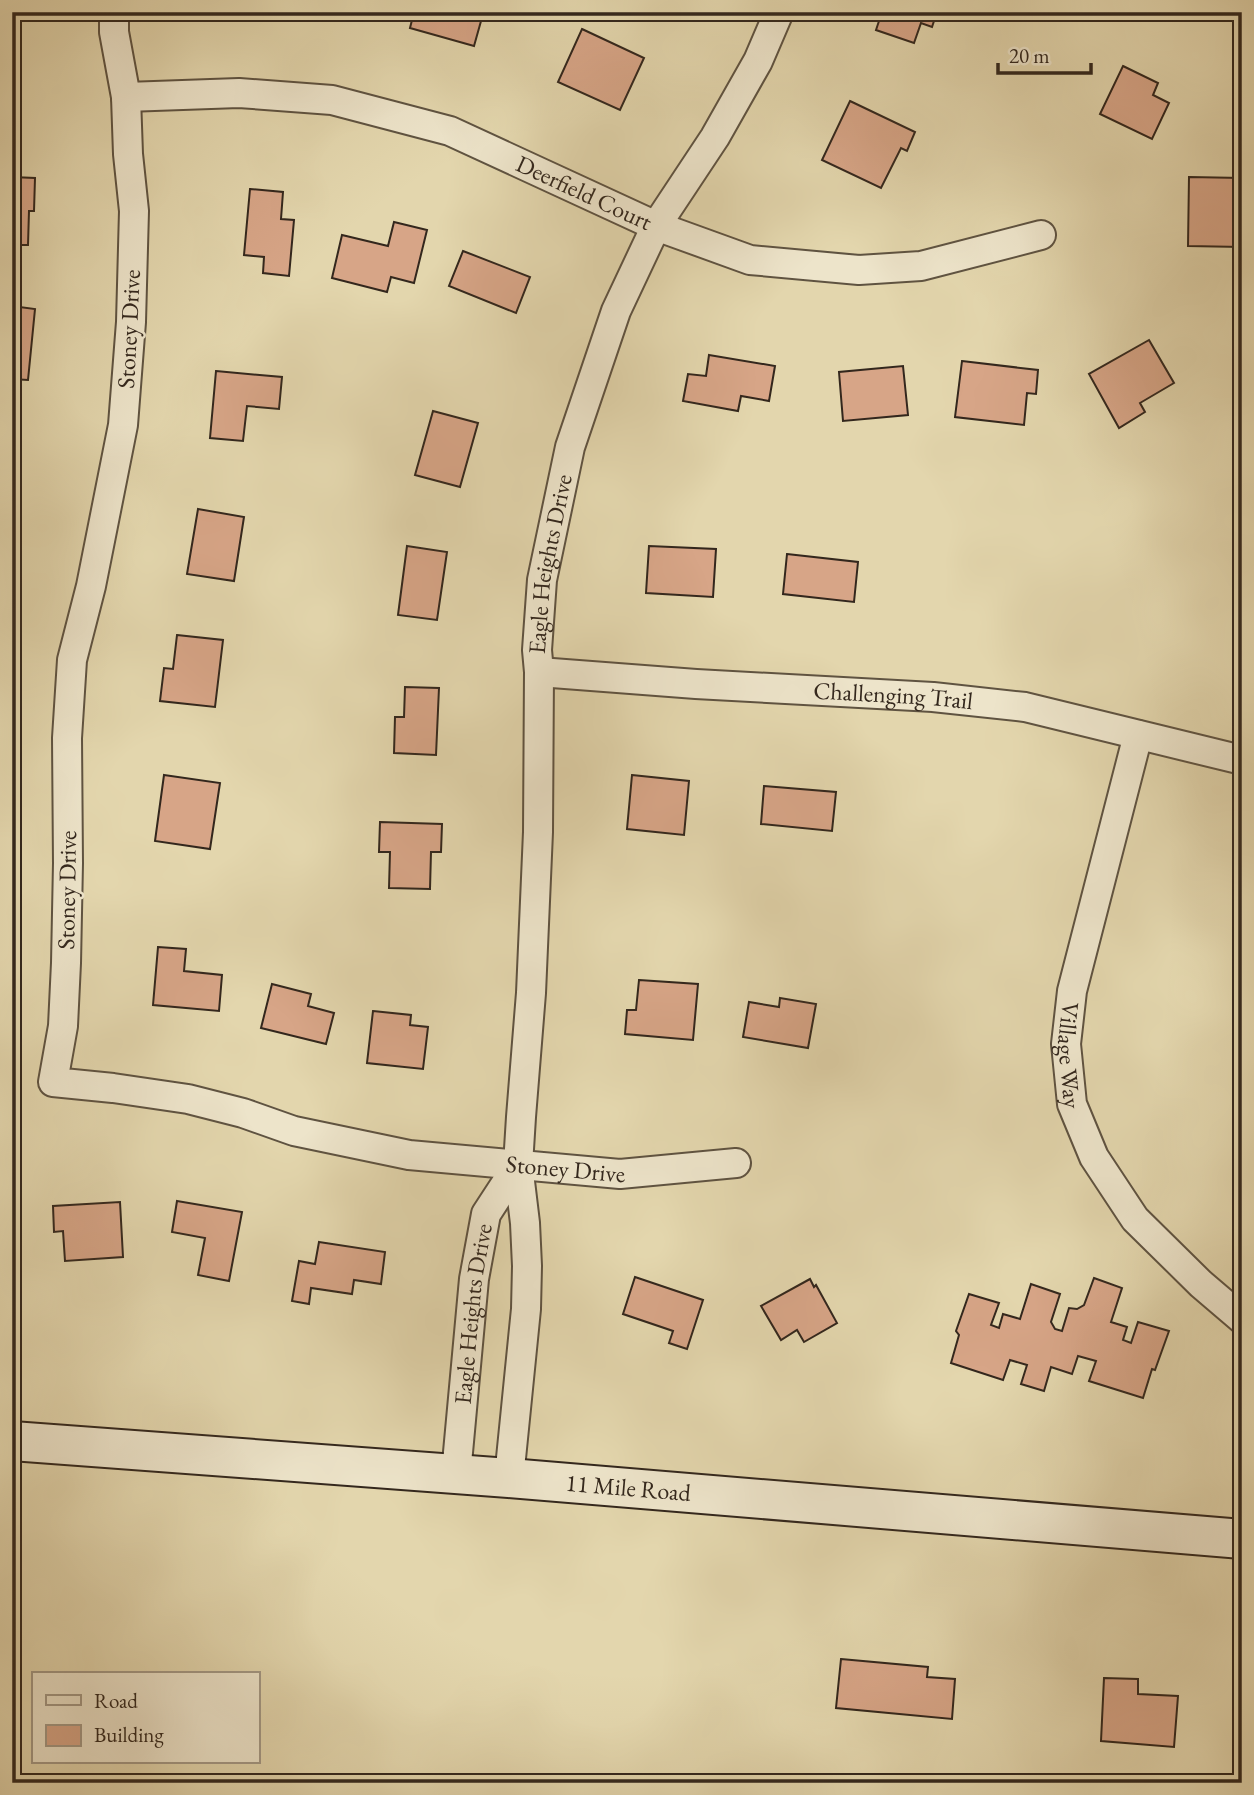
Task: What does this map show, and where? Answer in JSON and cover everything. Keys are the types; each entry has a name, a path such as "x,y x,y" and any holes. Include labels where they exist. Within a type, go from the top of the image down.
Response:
{"street":[{"name":"Stoney Drive","path":"114,12 114,32 126,97 134,211 130,335 123,425 91,586 72,660 66,738 66,963 62,1026 53,1082 188,1099 243,1113 294,1131 409,1154 620,1174 736,1163"},
{"name":"Eagle Heights Drive","path":"509,1478 526,1309 525,1223 518,1165 535,913 538,832 537,650 542,580 570,447 616,311 656,226 715,137 758,61 779,12"},
{"name":"Deerfield Court","path":"126,97 239,93 332,100 450,131 656,226 750,260 859,270 921,266 1041,234"},
{"name":"Challenging Trail","path":"539,672 947,698 1026,707 1242,760"},
{"name":"Village Way","path":"1138,735 1072,991 1066,1044 1072,1104 1094,1157 1135,1219 1201,1284 1242,1319"},
{"name":"Eagle Heights Drive","path":"456,1474 474,1279 486,1214 518,1165"},
{"name":"11 Mile Road","path":"12,1441 509,1478 1242,1539"}],"building":[{"path":"414,12 483,14 474,46 410,28"},
{"path":"882,12 937,12 932,27 921,23 914,43 876,30"},
{"path":"582,29 644,58 620,110 558,82"},
{"path":"12,31 19,31 21,99 12,99"},
{"path":"1123,66 1158,83 1153,95 1169,103 1152,139 1100,114"},
{"path":"850,101 915,132 907,151 901,148 881,188 822,160"},
{"path":"12,177 35,178 34,211 29,211 28,245 12,245"},
{"path":"1189,177 1242,178 1242,247 1188,246"},
{"path":"250,189 283,192 281,219 294,220 289,276 263,273 264,257 244,255"},
{"path":"394,222 427,230 414,283 391,277 387,292 332,278 342,235 388,246"},
{"path":"463,251 530,277 516,313 449,286"},
{"path":"12,306 35,309 28,380 12,379"},
{"path":"1149,340 1174,383 1140,403 1145,412 1119,428 1089,374"},
{"path":"709,355 775,366 769,401 741,396 738,411 683,401 688,374 706,376"},
{"path":"962,361 1038,370 1036,394 1027,393 1024,425 955,417"},
{"path":"903,366 908,415 843,421 839,372"},
{"path":"216,371 282,377 279,409 247,406 243,441 210,438"},
{"path":"433,411 478,423 460,487 415,475"},
{"path":"12,457 18,458 12,486"},
{"path":"198,509 244,517 234,581 187,574"},
{"path":"407,546 447,552 437,620 398,615"},
{"path":"649,546 716,549 713,597 646,593"},
{"path":"787,554 858,562 854,602 783,594"},
{"path":"177,635 223,640 215,707 160,701 164,668 173,669"},
{"path":"405,687 439,688 436,755 394,753 395,717 404,717"},
{"path":"164,775 220,783 210,849 155,841"},
{"path":"632,775 689,781 684,835 627,829"},
{"path":"764,786 836,792 832,831 761,824"},
{"path":"380,822 442,824 441,852 431,852 430,889 389,888 390,852 379,852"},
{"path":"158,947 186,949 184,971 222,975 219,1011 153,1005"},
{"path":"639,980 698,984 693,1040 625,1034 627,1010 636,1010"},
{"path":"272,984 311,994 308,1006 334,1013 326,1044 261,1028"},
{"path":"780,998 816,1004 808,1048 743,1037 749,1002 779,1007"},
{"path":"373,1011 411,1015 410,1025 428,1027 423,1069 367,1063"},
{"path":"177,1201 242,1212 229,1281 198,1275 205,1238 172,1232"},
{"path":"120,1202 123,1257 65,1261 63,1231 54,1232 53,1206"},
{"path":"319,1242 385,1252 381,1284 354,1280 352,1294 311,1288 309,1304 292,1301 299,1261 315,1264"},
{"path":"635,1277 703,1300 687,1349 669,1343 673,1331 623,1314"},
{"path":"1094,1278 1122,1288 1111,1322 1127,1327 1123,1340 1131,1343 1138,1322 1169,1331 1155,1370 1152,1369 1143,1398 1089,1381 1096,1361 1078,1356 1072,1374 1051,1367 1044,1391 1021,1384 1027,1365 1010,1360 1003,1380 951,1363 959,1335 956,1331 969,1294 999,1303 991,1325 999,1328 1003,1314 1020,1319 1031,1284 1060,1294 1051,1322 1055,1329 1062,1331 1069,1308 1077,1309 1084,1305"},
{"path":"810,1279 837,1323 804,1342 797,1330 781,1340 761,1306"},
{"path":"841,1659 928,1667 927,1677 955,1679 952,1719 836,1708"},
{"path":"1104,1678 1138,1679 1138,1694 1178,1696 1174,1747 1101,1741"}]}
